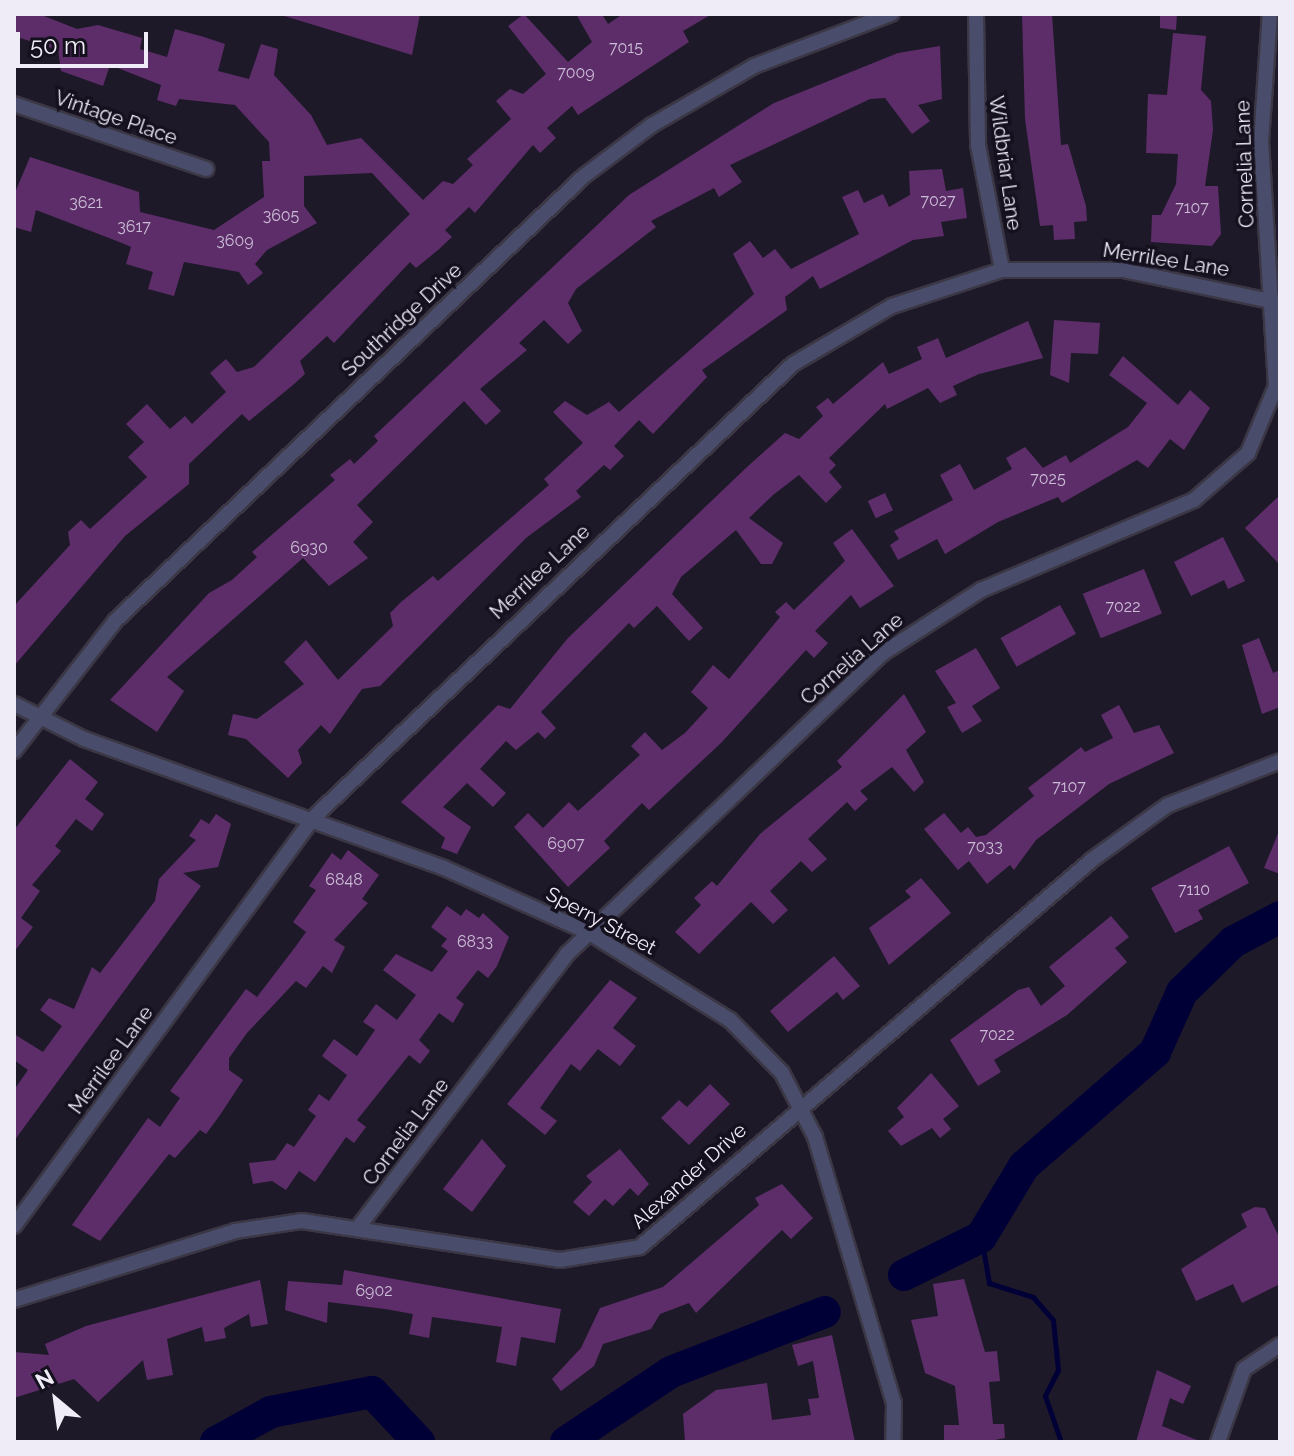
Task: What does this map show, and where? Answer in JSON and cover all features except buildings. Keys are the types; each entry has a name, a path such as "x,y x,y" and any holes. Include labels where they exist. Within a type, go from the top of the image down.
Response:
{"street":[{"name":"Southridge Drive","path":"14,751 38,716 116,620 584,176 652,125 754,66 891,14"},
{"name":"Wildbriar Lane","path":"976,14 978,145 1002,270"},
{"name":"Cornelia Lane","path":"360,1225 588,932 914,629 981,590 1194,500 1231,473 1271,408 1277,302 1261,142 1270,14"},
{"name":"Vintage Place","path":"14,104 206,169"},
{"name":"Merrilee Lane","path":"14,1226 314,817 793,364 892,306 1002,270 1123,270 1277,302"},
{"name":"Sperry Street","path":"14,704 136,758 314,817 588,932 730,1020 758,1043 801,1102 894,1403 893,1442"},
{"name":"Alexander Drive","path":"14,1300 235,1231 302,1221 360,1225 560,1260 607,1257 667,1228 801,1102 1156,814 1280,761"},
{"path":"1218,1442 1244,1369 1279,1349"}],"waterway":[{"path":"904,1275 981,1237 1024,1166 1155,1052 1182,992 1233,942 1280,917"},
{"path":"981,1237 989,1283 1033,1297 1053,1320 1058,1370 1045,1396 1061,1442"},
{"path":"566,1442 671,1372 825,1312"},
{"path":"216,1442 271,1412 372,1392 419,1442"}]}
